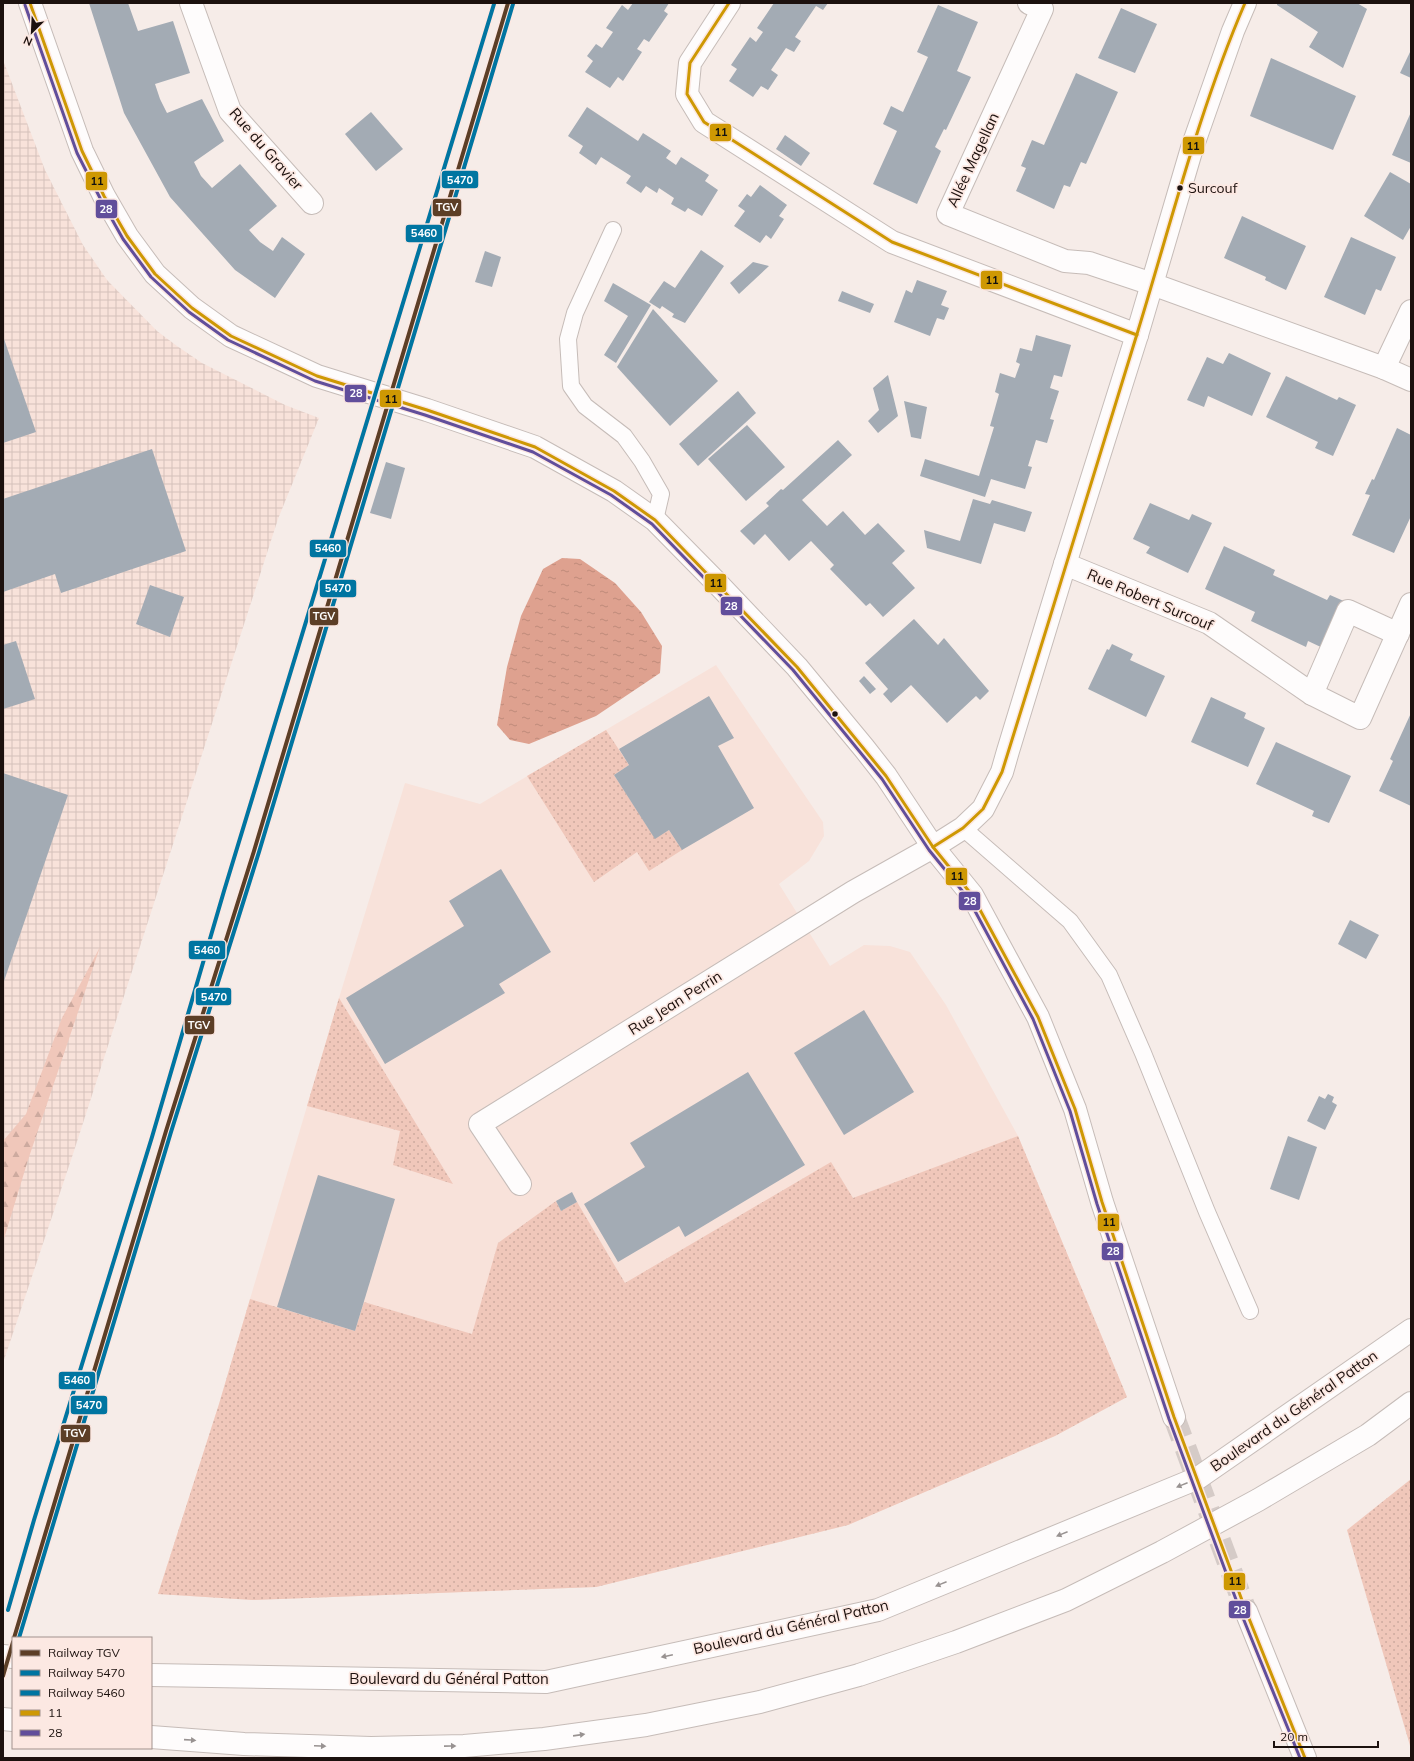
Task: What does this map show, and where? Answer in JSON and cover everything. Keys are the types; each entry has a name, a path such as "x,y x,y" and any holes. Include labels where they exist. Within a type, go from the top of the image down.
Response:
{"main road":[{"path":"30,3 82,151 104,196 127,236 156,274 192,308 231,336 317,376 427,410 535,447 614,491 655,520 797,667 886,776 933,847 972,895 1038,1017 1075,1110 1102,1202 1174,1417"},
{"name":"Rue du Gravier","path":"191,3 230,111 312,203"},
{"path":"729,3 690,63 687,94 704,122 892,242 1137,335"},
{"name":"Allée Magellan","path":"1029,3 1042,9 948,214 1065,260 1088,263 1152,284"},
{"path":"933,847 963,828 983,809 1002,772 1065,564 1137,335 1192,148 1233,31 1245,3"},
{"path":"1152,284 1384,368 1411,380"},
{"path":"1384,368 1410,313"},
{"name":"Rue Robert Surcouf","path":"1065,564 1209,624 1312,694 1360,718 1411,604"},
{"path":"1312,694 1348,611 1398,634"},
{"name":"Rue Jean Perrin","path":"520,1184 480,1124 853,892 933,847"},
{"name":"Boulevard du Général Patton","path":"152,1675 546,1682 878,1610 1198,1478 1411,1330"},
{"path":"152,1737 244,1744 371,1748 464,1746 544,1740 646,1725 760,1702 867,1672 956,1642 1066,1600 1162,1552 1258,1500 1368,1435 1411,1403"},
{"path":"1246,1611 1305,1758"}],"lane":[{"path":"613,230 575,313 568,339 571,386 584,406 624,436 642,461 661,494 655,520"},
{"path":"963,828 1070,920 1109,975 1143,1053 1207,1212 1250,1311"}],"shaded area":[{"path":"3,60 45,170 83,245 107,280 157,331 202,363 285,405 319,418 278,519 74,1151 3,1363"},
{"path":"716,665 823,822 824,836 809,861 779,884 830,966 864,945 890,946 910,952 946,1005 1018,1136 1127,1397 1055,1436 848,1525 596,1587 253,1600 158,1594 219,1404 339,998 405,783 480,804"}],"green space":[{"path":"606,730 629,765 614,775 655,838 669,830 682,850 649,871 637,852 594,882 527,776"},
{"path":"100,947 28,1160 3,1242 3,1141 26,1114 62,1018"},
{"path":"339,998 453,1184 393,1165 400,1131 307,1106"},
{"path":"1018,1136 1127,1397 1055,1436 848,1525 596,1587 253,1600 158,1594 219,1404 250,1299 355,1331 364,1302 472,1334 498,1243 556,1201 561,1211 577,1202 625,1283 831,1162 853,1198"},
{"path":"1411,1479 1411,1749 1347,1530"}],"water":[{"path":"562,558 580,559 615,583 641,612 662,646 660,673 596,716 529,744 510,740 497,725 507,667 521,616 543,569"}],"building":[{"path":"89,3 128,3 138,31 173,21 190,73 155,84 167,113 202,99 224,141 194,162 201,176 212,188 240,164 277,206 249,230 260,242 273,251 282,237 305,254 275,298 235,270 170,197 124,113"},
{"path":"633,3 669,3 664,11 668,14 649,42 644,39 637,49 642,52 623,81 618,77 610,88 585,72 593,61 587,56 596,44 602,48 613,32 606,28 622,5 628,10"},
{"path":"774,3 828,3 823,10 816,6 795,37 801,41 794,52 786,48 771,70 778,75 768,90 761,86 753,97 729,81 737,69 731,65 750,37 756,42 763,32 757,28"},
{"path":"1277,3 1357,3 1367,9 1343,68 1309,47 1318,32 1277,5"},
{"path":"938,5 978,22 957,71 971,77 946,130 944,129 935,147 941,151 917,204 873,184 897,131 883,124 891,106 903,112 928,57 917,52"},
{"path":"1121,8 1157,24 1135,73 1098,58"},
{"path":"1411,50 1411,78 1400,73"},
{"path":"1271,58 1356,96 1333,150 1250,116"},
{"path":"1076,73 1118,92 1086,164 1081,162 1070,187 1064,185 1054,209 1016,191 1026,168 1021,166 1032,140 1044,145"},
{"path":"587,107 638,141 643,133 671,151 666,158 676,165 681,157 709,175 705,181 718,190 702,216 688,208 685,212 671,204 674,198 659,188 657,193 646,186 641,193 626,183 631,176 601,157 596,165 579,153 583,146 568,136"},
{"path":"371,112 403,149 376,171 345,134"},
{"path":"1411,112 1411,163 1392,155"},
{"path":"785,135 810,153 801,166 776,149"},
{"path":"1390,172 1411,184 1411,226 1403,240 1364,216"},
{"path":"760,185 787,205 779,216 784,219 771,239 766,235 760,243 734,226 745,211 738,206 747,194 751,197"},
{"path":"1242,216 1306,246 1286,290 1265,280 1266,277 1224,258"},
{"path":"1351,237 1396,257 1381,291 1376,289 1365,315 1324,297"},
{"path":"701,250 724,266 685,323 672,317 674,314 662,306 660,309 649,302 664,281 675,288"},
{"path":"485,251 501,257 492,287 475,282"},
{"path":"753,262 769,266 739,294 730,283"},
{"path":"917,280 947,291 941,305 949,308 944,320 937,318 930,336 894,322 906,290 912,293"},
{"path":"613,283 651,305 616,363 604,355 628,316 604,301"},
{"path":"842,291 874,304 870,313 838,301"},
{"path":"653,309 718,381 670,426 617,367"},
{"path":"1036,335 1071,345 1062,377 1054,375 1050,388 1059,391 1050,419 1054,420 1047,443 1036,440 1028,466 1032,467 1025,489 991,479 985,497 920,476 925,459 979,476 994,427 990,426 999,394 995,392 1000,373 1015,378 1020,364 1016,362 1020,348 1032,351"},
{"path":"3,336 36,432 3,443"},
{"path":"1229,353 1271,373 1252,416 1208,396 1204,407 1187,400 1207,357 1223,364"},
{"path":"888,375 898,416 878,433 868,421 879,410 873,388"},
{"path":"1286,376 1337,400 1339,397 1356,405 1333,456 1315,448 1318,442 1266,417"},
{"path":"738,391 756,413 698,466 679,444"},
{"path":"904,401 927,407 921,439 911,437"},
{"path":"747,425 785,467 746,501 708,459"},
{"path":"1397,428 1411,435 1411,516 1394,553 1352,535 1370,495 1365,494 1372,479 1374,480"},
{"path":"838,440 852,455 802,500 827,526 843,511 865,535 878,523 905,551 892,563 915,588 883,617 870,603 866,606 830,569 834,565 811,541 789,561 765,534 754,545 740,531 769,506 766,503 781,489 783,490"},
{"path":"152,449 186,551 61,593 55,574 3,592 3,499"},
{"path":"386,462 405,468 391,519 370,513"},
{"path":"973,499 990,504 992,500 1032,512 1025,532 994,523 981,564 927,548 924,530 960,541"},
{"path":"1150,503 1189,520 1192,514 1212,523 1188,573 1146,553 1150,547 1133,539"},
{"path":"1224,546 1275,570 1273,575 1327,600 1330,595 1346,602 1325,649 1308,641 1306,647 1251,621 1255,612 1205,589"},
{"path":"150,585 184,597 170,637 136,624"},
{"path":"914,619 938,645 944,638 989,691 980,700 976,696 947,723 911,685 891,703 883,694 888,689 865,663"},
{"path":"16,641 35,699 3,709 3,645"},
{"path":"1112,644 1133,654 1130,660 1165,676 1146,717 1088,689 1107,649 1109,650"},
{"path":"864,676 876,689 870,694 859,681"},
{"path":"709,696 734,738 718,746 754,808 682,850 669,830 655,839 614,775 629,765 619,749"},
{"path":"1211,697 1246,713 1244,718 1265,728 1248,767 1191,742"},
{"path":"1411,713 1411,806 1379,791 1393,761 1390,759"},
{"path":"1276,742 1351,776 1329,823 1312,816 1314,811 1256,784"},
{"path":"3,773 68,795 3,984"},
{"path":"501,869 551,952 499,984 505,993 385,1064 346,998 464,926 449,901"},
{"path":"1350,920 1379,935 1366,959 1338,944"},
{"path":"864,1010 914,1092 844,1135 794,1053"},
{"path":"748,1072 805,1165 685,1237 679,1226 618,1262 584,1204 645,1167 630,1143"},
{"path":"1328,1094 1334,1097 1332,1102 1337,1105 1325,1130 1307,1121 1319,1096 1325,1099"},
{"path":"1288,1136 1317,1147 1299,1200 1270,1189"},
{"path":"318,1175 395,1199 355,1331 277,1307"},
{"path":"572,1192 577,1202 561,1211 556,1201"}],"tunnel":[{"path":"1174,1417 1246,1611"}],"rail line":[{"name":"TGV","path":"14,1637 166,1131 254,851 508,3"},
{"name":"5460","path":"8,1610 34,1520 152,1137 224,891 494,4"},
{"name":"5470","path":"19,1637 171,1132 259,852 513,4"},
{"name":"TGV","path":"3,1676 12,1645"}],"transit line":[{"name":"11","path":"30,3 82,151 104,196 127,236 155,274 192,308 231,336 317,376 427,410 535,447 614,491 655,520 797,667 886,776 933,847 972,895 1038,1017 1075,1109 1102,1202 1174,1417 1246,1611 1305,1758"},
{"name":"11","path":"729,3 690,63 687,94 704,122 892,242 1137,335"},
{"name":"11","path":"933,847 963,828 983,809 1002,772 1104,444 1186,167 1214,84 1245,3"},
{"name":"28","path":"25,5 77,153 100,198 123,239 151,277 189,312 228,340 315,381 425,415 533,452 611,495 652,524 793,670 882,779 929,850 968,898 1033,1019 1070,1111 1097,1204 1169,1419 1241,1613 1300,1758"}],"place":[{"name":"Surcouf","path":"1180,188"}]}
